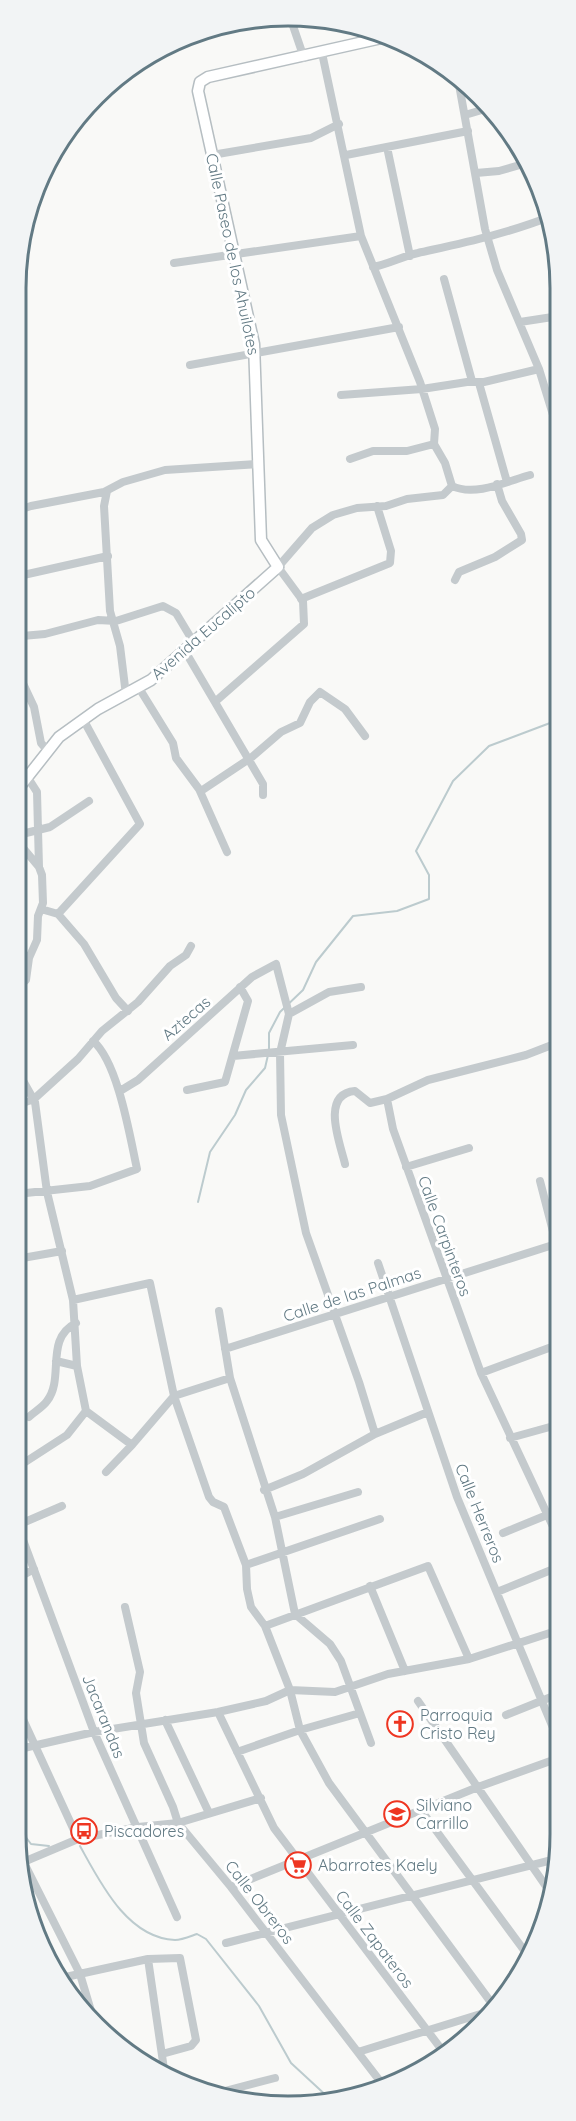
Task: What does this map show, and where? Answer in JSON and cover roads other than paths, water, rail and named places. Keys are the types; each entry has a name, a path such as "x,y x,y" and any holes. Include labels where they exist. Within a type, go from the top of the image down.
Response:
{"street":[{"path":"293,26 304,58 374,40"},
{"path":"322,53 346,155 361,236 422,388 435,429 434,444 445,463 452,486"},
{"name":"Calle Paseo de los Ahuilotes","path":"278,567 261,540 255,353 198,91 200,82 208,77 304,58"},
{"path":"460,90 480,207 497,270 539,369 550,405"},
{"path":"465,115 481,110"},
{"path":"212,155 311,138 339,124"},
{"path":"346,155 468,131"},
{"path":"387,147 410,256"},
{"path":"476,173 499,171 519,165"},
{"path":"373,267 488,238 542,220"},
{"path":"174,263 361,236"},
{"path":"444,279 507,482"},
{"path":"520,322 550,317"},
{"path":"190,365 399,327"},
{"path":"340,395 475,382 539,369"},
{"path":"350,459 373,451 407,451 434,444"},
{"path":"26,508 107,491 123,482 165,470 258,464"},
{"path":"452,486 468,491 530,475"},
{"path":"455,580 459,572 511,548 522,538 502,501 497,484"},
{"path":"216,701 273,652 287,636 301,627 305,612 301,598 278,567 312,528 322,521 357,508 443,495 452,486"},
{"path":"107,491 104,506 110,611 120,646 126,694"},
{"path":"301,598 390,563 391,551 378,506"},
{"path":"26,575 108,556"},
{"name":"Avenida Eucalipto","path":"28,778 59,737 83,719 139,688 190,647 278,567"},
{"path":"26,636 45,634 98,620 113,621 151,609 169,607 176,613 216,701 263,784 263,795"},
{"path":"139,688 173,743 176,758 201,791 206,808 227,852"},
{"path":"26,690 34,707 41,743 48,751"},
{"path":"201,791 248,759 280,732 300,723 310,702 321,692 326,693 332,701 349,713 365,736"},
{"path":"58,914 140,824 83,719"},
{"path":"26,980 29,958 35,947 42,875 39,867 36,830 37,792 28,778"},
{"path":"26,833 50,827 89,801"},
{"path":"26,852 39,867"},
{"path":"40,909 58,914 84,944 113,994 128,1011"},
{"path":"26,1102 34,1099 93,1041 128,1011 170,966 186,955 191,946"},
{"name":"Aztecas","path":"120,1091 138,1080 252,976 276,964 289,1014"},
{"path":"188,1090 224,1083 248,1000 240,987"},
{"path":"361,987 329,992 289,1014 280,1053 281,1115 306,1233 375,1434"},
{"path":"26,1193 90,1186 137,1169 120,1091 102,1051 93,1041"},
{"path":"233,1056 280,1053 320,1046 353,1045"},
{"path":"345,1164 334,1120 339,1099 343,1094 356,1091 370,1103 387,1099 428,1080 526,1055 550,1045"},
{"path":"26,1084 34,1099 46,1192 73,1300 77,1366 86,1411 132,1444"},
{"name":"Calle Carpinteros","path":"387,1099 393,1129 406,1167 481,1373 550,1520"},
{"path":"406,1167 469,1148"},
{"path":"540,1181 550,1221"},
{"name":"Calle de las Palmas","path":"225,1349 550,1247"},
{"path":"26,1257 62,1251"},
{"name":"Calle Herreros","path":"378,1263 387,1298 457,1497 550,1719"},
{"path":"73,1300 150,1283 174,1396 209,1497 213,1502 224,1507 230,1521 246,1565 247,1589 251,1606 265,1626 290,1690 300,1730 329,1783 490,2001"},
{"path":"219,1311 230,1378 264,1490 275,1517 295,1614 330,1644 341,1661 370,1743"},
{"path":"29,1417 48,1401 64,1331 76,1323"},
{"path":"481,1373 550,1348"},
{"path":"56,1361 77,1366"},
{"path":"106,1472 174,1396 230,1378"},
{"path":"26,1462 67,1435 86,1411"},
{"path":"264,1490 303,1474 375,1434 428,1412"},
{"path":"510,1438 550,1427"},
{"path":"275,1517 357,1492"},
{"path":"26,1520 62,1506"},
{"path":"503,1533 547,1515"},
{"path":"246,1565 380,1519"},
{"name":"Jacarandas","path":"26,1547 94,1732 177,1917"},
{"path":"265,1626 428,1566 469,1659"},
{"path":"26,1573 34,1569"},
{"path":"497,1592 550,1570"},
{"path":"370,1586 405,1671"},
{"name":"Calle Obreros","path":"124,1607 140,1672 136,1693 144,1743 174,1807 178,1823 231,1887 379,2079"},
{"path":"26,1748 94,1732 218,1712 266,1701 290,1690 334,1692 351,1685 405,1671 469,1659 550,1633"},
{"path":"506,1715 550,1697"},
{"path":"418,1701 545,1885"},
{"name":"Calle Zapateros","path":"218,1712 274,1828 440,2047"},
{"path":"237,1752 300,1730 360,1713"},
{"path":"165,1720 209,1813"},
{"path":"26,1725 78,1839"},
{"path":"231,1887 478,1787 550,1761"},
{"path":"27,1860 78,1839 138,1827 178,1823 261,1798"},
{"path":"422,1810 523,1949"},
{"path":"226,1943 265,1931 549,1861"},
{"path":"30,1877 80,1974 89,2003"},
{"path":"68,1976 148,1959 180,1958 196,2040 191,2046 162,2054"},
{"path":"148,1959 163,2063"},
{"path":"358,2052 478,2015"},
{"path":"232,2089 275,2078"}],"waterway":[{"path":"269,1050 269,1033 280,1012 303,990 316,962 353,916 397,911 429,899 429,875 416,851 453,781 489,746 550,723"},
{"path":"198,1202 210,1152 235,1115 246,1090 265,1068 268,1055"},
{"path":"26,1837 31,1844 49,1846"},
{"path":"80,1846 117,1906 143,1930 158,1937 175,1940 197,1934 206,1939 259,2006 291,2063 323,2093"}],"place":[{"name":"Parroquia Cristo Rey","path":"400,1724"},
{"name":"Silviano Carrillo","path":"397,1814"},
{"name":"Piscadores","path":"84,1831"},
{"name":"Abarrotes Kaely","path":"298,1865"}]}
